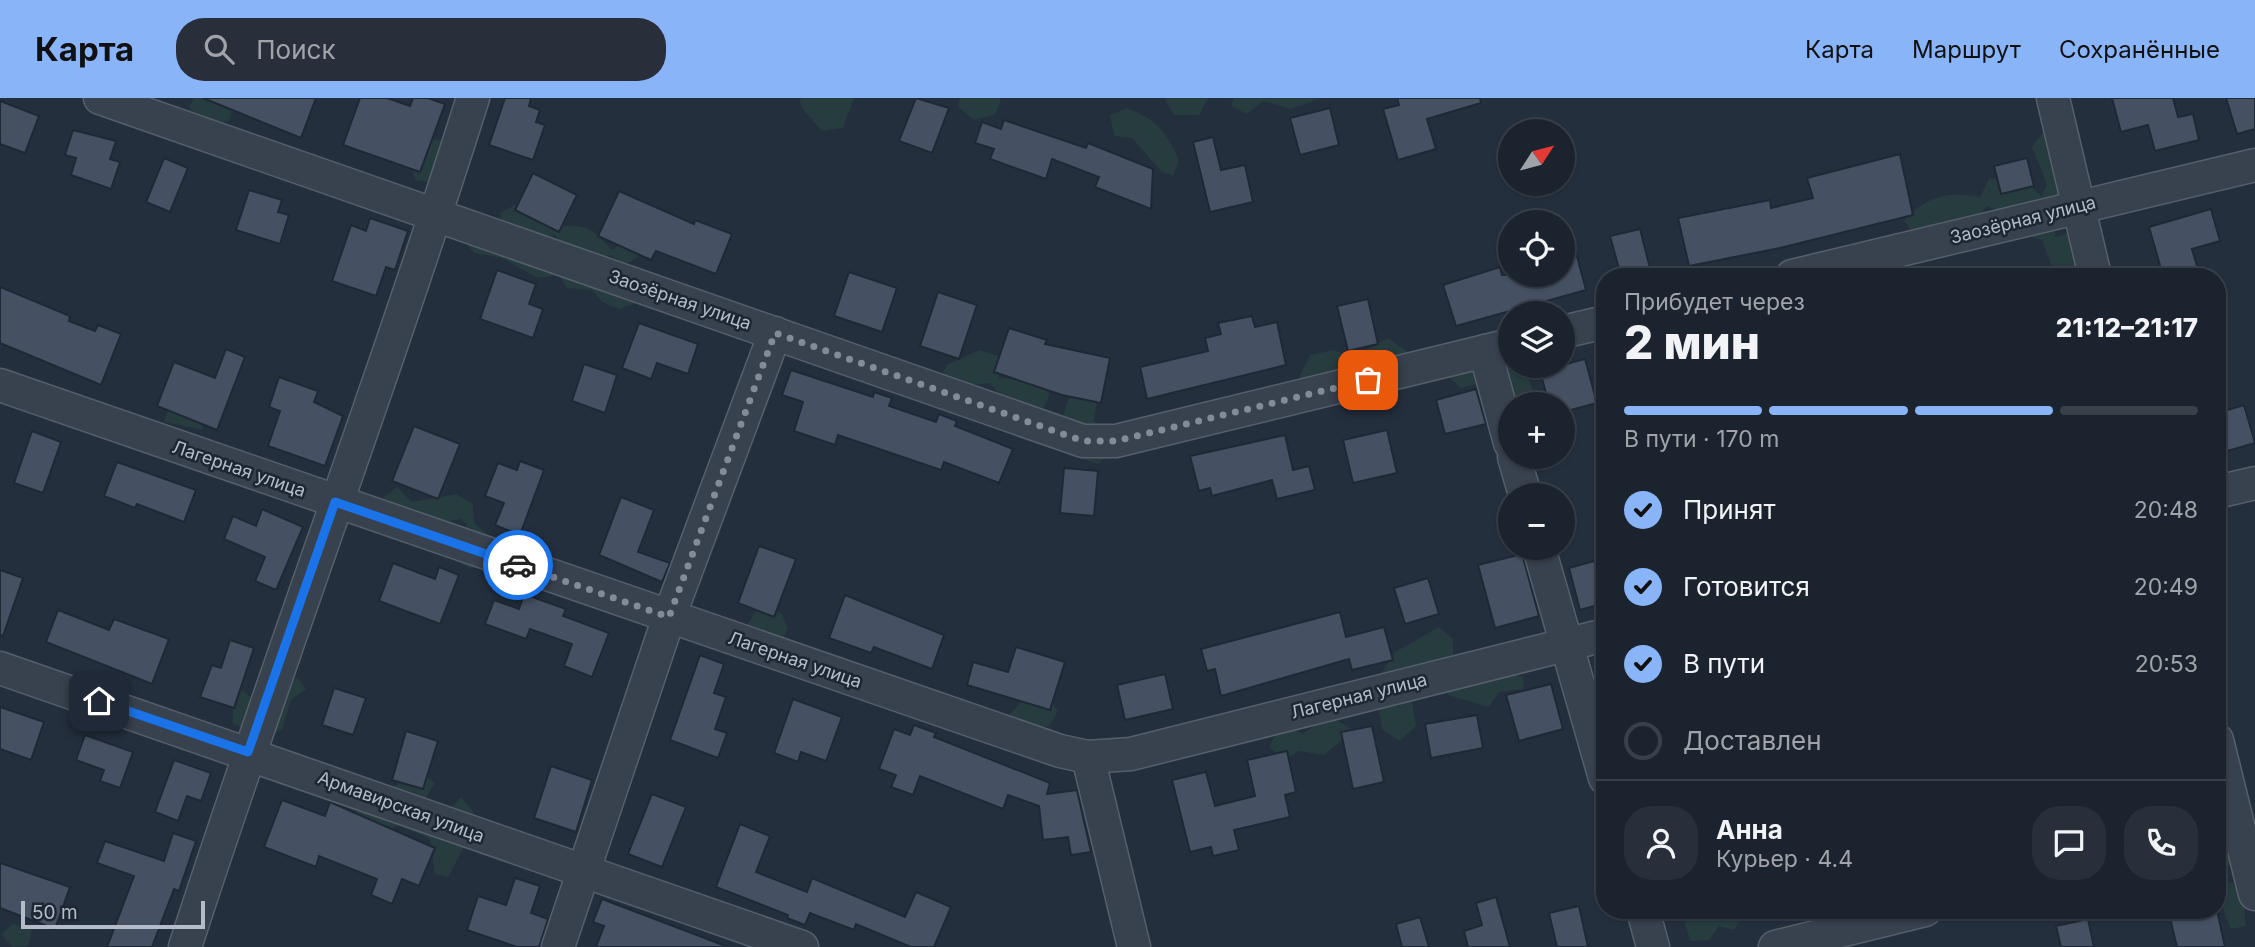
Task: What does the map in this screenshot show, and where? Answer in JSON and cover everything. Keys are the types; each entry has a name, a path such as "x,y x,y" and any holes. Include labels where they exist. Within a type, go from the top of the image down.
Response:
{"street":[{"name":"Заозёрная улица","path":"100,98 1083,441 1116,441 1498,348"},
{"path":"185,947 248,752 436,214 473,98"},
{"path":"2053,98 2093,268"},
{"name":"Заозёрная улица","path":"1825,268 2255,165"},
{"path":"1575,329 1596,324"},
{"path":"558,947 669,617 775,333"},
{"name":"Лагерная улица","path":"0,385 1060,751 1088,757 1131,754 1596,637"},
{"path":"2226,490 2255,483"},
{"path":"1542,560 1596,747"},
{"name":"Армавирская улица","path":"0,668 248,752 582,873 802,947"},
{"path":"1088,757 1134,947"},
{"path":"2226,780 2255,894"},
{"path":"1645,919 1653,947"},
{"path":"1774,947 1889,919"}],"green space":[{"path":"194,98 226,98 233,108 229,121 204,124 189,107"},
{"path":"800,98 854,98 843,128 822,131 801,107"},
{"path":"960,98 999,98 1001,101 995,115 974,120 958,107"},
{"path":"1164,98 1208,98 1199,115 1174,115"},
{"path":"1234,98 1321,98 1291,109 1263,101 1247,114 1231,106"},
{"path":"1127,108 1153,122 1170,141 1179,160 1173,176 1162,172 1132,138 1114,136 1110,115"},
{"path":"2046,128 2076,191 2048,200 2056,237 2076,230 2082,268 2052,267 2042,240 2016,232 2004,214 1988,206 1969,224 1916,236 1904,221 1920,206 1938,198 1958,195 1980,197 1989,179 2022,177 2041,196 2047,185 2032,147"},
{"path":"429,139 443,140 437,183 415,180 410,163"},
{"path":"515,205 542,216 549,228 585,228 598,235 612,250 628,239 641,255 625,265 610,255 593,261 566,250 555,235 533,242 503,229 500,213"},
{"path":"465,242 639,302 619,309 602,302 592,290 567,288 559,275 538,278 502,258 474,253"},
{"path":"1388,338 1413,356 1426,381 1405,389 1388,369 1295,386 1310,355 1334,350 1352,358"},
{"path":"979,350 998,356 999,378 1035,380 1050,394 1040,416 1015,413 990,383 954,387 940,378 947,365"},
{"path":"1496,355 1498,378 1530,378 1533,392 1503,392 1496,379 1461,388 1447,375"},
{"path":"1098,395 1094,419 1109,454 1098,464 1074,456 1083,429 1062,419 1069,398"},
{"path":"171,400 192,402 204,430 164,422"},
{"path":"397,487 412,502 456,494 473,504 474,523 491,537 488,552 472,569 454,560 453,541 467,525 461,519 430,525 413,508 392,518 382,499"},
{"path":"760,604 782,614 788,629 780,646 760,647 747,625"},
{"path":"1439,627 1453,639 1453,665 1503,671 1523,677 1524,689 1499,692 1489,707 1448,695 1437,674 1408,678 1416,726 1400,741 1382,729 1375,684 1395,652"},
{"path":"298,678 306,689 291,700 282,730 264,738 233,723 232,701 240,689 262,706 279,682"},
{"path":"1031,692 1046,695 1058,711 1049,726 1011,731 1005,719"},
{"path":"1329,716 1354,730 1324,755 1299,751 1284,760 1269,747 1282,723 1303,734"},
{"path":"418,770 435,783 423,802 448,811 461,797 474,813 467,841 448,877 435,874 430,839 399,825 373,836 354,820 360,804 394,787"},
{"path":"2226,842 2232,864 2226,867"},
{"path":"2226,883 2233,883 2243,899 2246,926 2231,929 2226,917"},
{"path":"1688,919 1741,919 1734,930 1719,926 1709,940 1691,941 1684,923"},
{"path":"13,924 32,930 28,946 12,947 2,934"}],"building":[{"path":"203,98 316,98 301,138"},
{"path":"360,98 387,98 410,106 413,98 428,98 445,104 420,172 343,145"},
{"path":"505,98 531,98 529,106 540,110 536,122 545,125 533,160 489,145"},
{"path":"916,98 949,108 932,153 899,141"},
{"path":"1397,98 1480,98 1481,103 1427,119 1436,149 1398,160 1383,109 1399,105"},
{"path":"2112,98 2173,98 2178,117 2193,114 2199,140 2155,151 2148,125 2121,132"},
{"path":"2226,98 2255,98 2255,129 2237,134"},
{"path":"0,101 39,116 25,153 0,144"},
{"path":"1330,108 1339,145 1300,155 1290,118"},
{"path":"1004,120 1086,148 1088,143 1153,169 1151,209 1095,187 1099,177 1052,159 1046,179 990,159 994,149 975,143 982,122 1001,129"},
{"path":"73,130 116,141 110,159 120,162 111,189 71,175 76,158 65,155"},
{"path":"1213,137 1221,170 1245,165 1253,202 1210,212 1193,142"},
{"path":"1900,154 1913,215 1780,248 1689,266 1678,218 1770,200 1771,208 1813,198 1807,178"},
{"path":"164,158 188,168 170,212 146,202"},
{"path":"2027,158 2034,186 2001,194 1994,166"},
{"path":"533,173 577,195 559,232 515,210"},
{"path":"249,190 282,200 278,212 289,215 280,244 236,230"},
{"path":"619,191 694,224 695,220 732,234 716,274 656,251 651,260 598,236"},
{"path":"2211,209 2220,241 2192,249 2198,268 2161,268 2149,227"},
{"path":"370,218 408,231 395,270 386,267 376,296 332,281 351,225 366,231"},
{"path":"1640,229 1650,268 1619,268 1610,236"},
{"path":"1575,249 1586,290 1546,301 1498,301 1498,314 1456,326 1443,285 1498,268 1498,287 1575,287"},
{"path":"497,270 536,284 529,304 543,309 533,338 480,319"},
{"path":"849,272 897,288 882,332 834,316"},
{"path":"0,287 70,316 69,321 95,331 98,325 121,334 101,385 0,343"},
{"path":"938,292 977,305 959,359 920,346"},
{"path":"1368,299 1378,344 1348,351 1337,306"},
{"path":"1252,316 1255,327 1277,322 1286,365 1147,399 1140,367 1208,351 1205,338 1221,334 1218,323"},
{"path":"639,323 698,344 688,374 657,363 651,379 622,368"},
{"path":"1009,328 1047,340 1045,344 1110,358 1101,403 1062,395 994,372"},
{"path":"226,349 245,357 217,430 157,406 174,362 215,378"},
{"path":"1585,359 1596,403 1575,409 1575,392 1546,392 1542,378 1575,378 1575,362"},
{"path":"584,364 617,375 605,413 572,401"},
{"path":"791,370 873,397 874,392 892,398 889,406 936,422 939,414 957,421 955,426 1013,449 999,483 944,462 941,470 838,435 835,445 794,431 803,402 782,395"},
{"path":"279,377 318,391 314,402 343,416 325,466 268,446 280,411 269,407"},
{"path":"1476,389 1486,424 1445,434 1436,400"},
{"path":"2244,405 2255,443 2226,451 2226,410"},
{"path":"414,426 460,444 438,499 392,481"},
{"path":"1387,430 1397,473 1353,483 1343,440"},
{"path":"32,431 61,442 43,493 14,483"},
{"path":"1285,435 1293,470 1309,466 1315,490 1277,499 1272,480 1212,496 1210,488 1199,491 1190,456"},
{"path":"520,461 544,470 520,535 495,525 504,503 485,496 498,463 517,470"},
{"path":"117,462 196,490 184,522 137,504 135,508 104,496"},
{"path":"1064,468 1098,471 1094,516 1060,513"},
{"path":"621,497 654,510 638,552 670,563 662,582 599,555"},
{"path":"262,509 303,527 276,590 255,581 265,557 224,539 233,516 256,526"},
{"path":"759,546 796,559 774,617 738,603"},
{"path":"1498,560 1524,560 1539,616 1495,628 1478,565"},
{"path":"1596,560 1596,606 1580,610 1569,568"},
{"path":"393,563 435,579 439,567 459,575 440,624 379,601"},
{"path":"0,570 23,578 3,636 0,635"},
{"path":"1428,578 1439,614 1405,624 1394,588"},
{"path":"524,594 566,609 563,616 609,633 592,677 564,666 572,644 530,629 526,639 485,624 494,600 519,609"},
{"path":"845,595 944,635 932,669 874,647 871,653 829,638"},
{"path":"58,610 109,630 114,619 169,639 152,684 46,642"},
{"path":"1340,612 1346,637 1384,627 1393,660 1352,670 1349,659 1221,696 1215,669 1207,671 1201,649"},
{"path":"230,640 254,648 234,708 200,697 212,665 221,668"},
{"path":"1016,647 1065,662 1050,710 967,685 973,662 1008,672"},
{"path":"700,655 724,664 714,693 726,697 715,729 727,733 718,758 670,740"},
{"path":"1165,674 1173,709 1125,720 1117,685"},
{"path":"1551,684 1563,729 1519,741 1506,695"},
{"path":"334,688 366,698 353,735 322,725"},
{"path":"793,699 842,717 826,761 801,752 798,762 774,753"},
{"path":"0,707 44,722 31,760 0,749"},
{"path":"1477,715 1483,748 1431,758 1425,724"},
{"path":"914,725 936,733 934,737 1050,783 1047,794 1077,790 1091,852 1071,855 1068,837 1043,840 1039,806 1008,795 1003,809 920,776 913,795 891,787 896,775 879,769 894,729 910,735"},
{"path":"1372,726 1384,782 1353,789 1341,732"},
{"path":"406,731 438,741 423,789 392,780"},
{"path":"85,735 133,752 120,788 100,781 104,770 76,760"},
{"path":"1287,751 1296,792 1285,795 1290,817 1234,830 1239,850 1213,856 1211,847 1190,852 1172,780 1206,772 1215,806 1255,796 1247,760"},
{"path":"174,760 211,773 201,801 187,796 178,821 155,812"},
{"path":"551,766 592,780 576,832 534,818"},
{"path":"652,794 686,807 662,867 628,854"},
{"path":"282,800 325,816 330,802 435,848 419,886 402,879 392,904 371,895 377,879 319,856 316,867 264,847"},
{"path":"740,824 770,836 756,872 807,892 812,878 905,917 916,892 951,907 934,947 911,947 856,924 854,930 810,913 805,925 787,918 788,915 716,887"},
{"path":"173,833 196,841 179,891 174,889 152,947 107,947 134,876 97,863 105,841 164,861"},
{"path":"0,863 70,887 55,929 0,908"},
{"path":"515,878 540,886 531,913 548,919 539,947 517,947 467,930 478,896 506,905"},
{"path":"1496,897 1510,947 1468,947 1464,931 1482,925 1476,903"},
{"path":"602,899 723,947 596,947 604,926 593,922"},
{"path":"1579,906 1588,947 1557,947 1549,913"},
{"path":"1420,917 1429,947 1402,947 1396,924"},
{"path":"2088,919 2094,947 2061,947 2056,926"},
{"path":"2170,919 2219,919 2225,947 2177,947"}],"way so far":[{"path":"518,565 669,617 775,333 1083,441 1116,441 1368,380"}],"route":[{"path":"99,701 248,752 335,502 518,565"}]}
